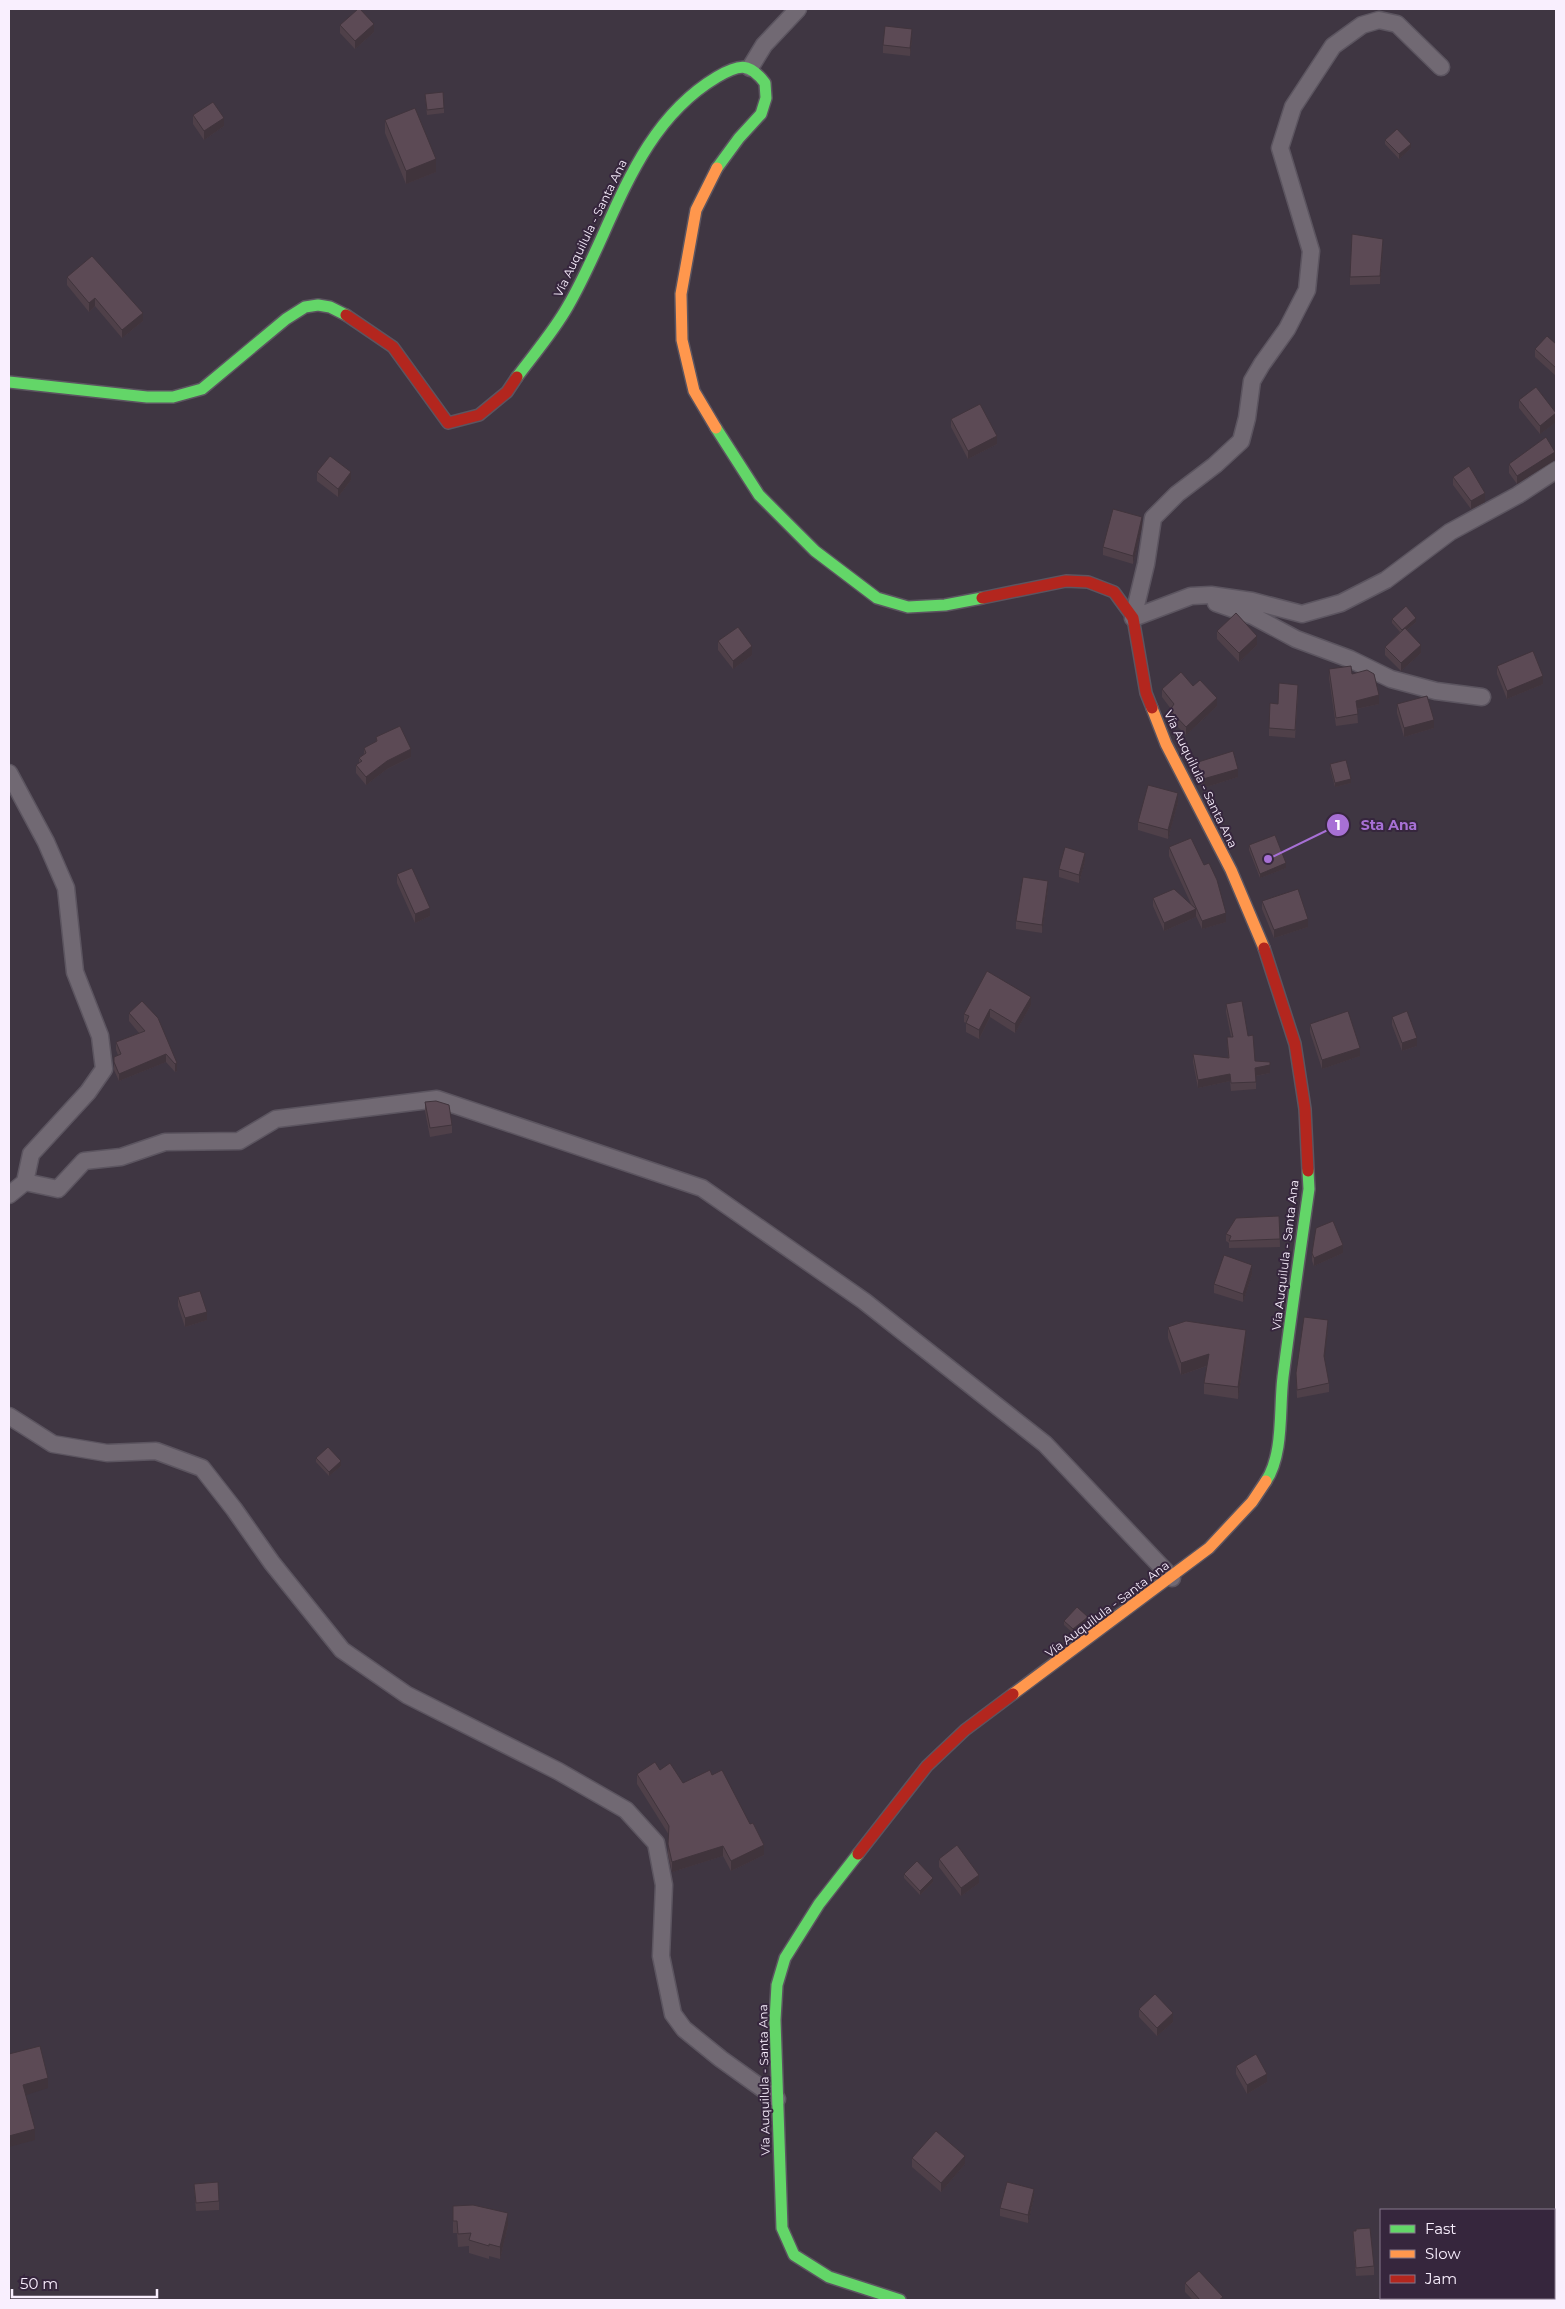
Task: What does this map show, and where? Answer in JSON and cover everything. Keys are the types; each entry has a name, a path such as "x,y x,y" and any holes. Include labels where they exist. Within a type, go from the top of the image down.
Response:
{"street":[{"path":"750,68 764,45 798,9"},
{"path":"1133,618 1146,564 1154,518 1177,494 1215,465 1241,441 1247,418 1252,381 1287,329 1307,290 1311,251 1280,148 1293,107 1333,46 1362,24 1379,20 1397,24 1441,67"},
{"name":"Vía Auquilula - Santa Ana","path":"9,382 60,386 147,397 173,397 202,389 286,319 305,307 318,305 330,306 350,317 393,347 448,423 479,415 507,392 568,307 599,246 632,171 659,128 703,85 728,70 741,66 750,68 758,74 765,83 766,98 761,114 739,138 716,169 696,210 681,294 682,340 694,391 759,495 815,551 877,598 908,607 945,605 1066,581 1088,582 1114,592 1133,618 1146,694 1166,744 1231,870 1265,951 1295,1044 1305,1110 1309,1189 1283,1380 1279,1440 1271,1474 1252,1502 1209,1548 1172,1578 965,1730 927,1766 819,1904 785,1958 777,1986 775,2020 782,2228 794,2255 829,2277 900,2300"},
{"path":"1133,618 1191,596 1211,594 1252,601 1302,614 1341,603 1386,580 1450,532 1518,495 1556,470"},
{"path":"1211,594 1216,603 1253,616 1296,639 1350,659 1391,679 1436,691 1482,697"},
{"path":"9,773 46,842 66,888 75,972 100,1036 104,1069 88,1092 31,1154 25,1182 9,1195"},
{"path":"25,1182 58,1189 84,1161 121,1157 165,1142 239,1141 276,1119 437,1099 702,1188 864,1301 1045,1444 1172,1578"},
{"path":"9,1416 53,1444 107,1453 156,1451 202,1468 272,1563 342,1650 407,1695 558,1771 626,1810 656,1843 664,1885 661,1956 673,2014 684,2029 721,2059 778,2099"}],"building":[{"path":"358,9 374,24 355,41 340,25"},
{"path":"885,26 912,29 910,48 883,45"},
{"path":"443,92 444,108 427,110 425,94"},
{"path":"213,102 224,118 204,131 193,115"},
{"path":"415,108 436,159 406,171 385,120"},
{"path":"1397,129 1411,144 1399,154 1385,140"},
{"path":"1352,234 1383,239 1380,276 1350,277"},
{"path":"92,256 143,313 122,330 95,298 89,303 67,277"},
{"path":"1547,336 1556,344 1556,368 1535,349"},
{"path":"1536,387 1556,413 1540,426 1519,400"},
{"path":"980,404 997,436 968,451 951,419"},
{"path":"1546,437 1555,452 1517,476 1509,464"},
{"path":"330,456 351,472 338,489 317,472"},
{"path":"1469,466 1485,493 1471,501 1453,477"},
{"path":"1113,509 1142,517 1133,556 1103,547"},
{"path":"1406,606 1416,618 1402,630 1392,619"},
{"path":"1236,613 1257,636 1239,653 1217,631"},
{"path":"738,627 752,646 733,661 718,641"},
{"path":"1405,628 1421,645 1401,663 1385,647"},
{"path":"1533,651 1543,676 1507,691 1497,666"},
{"path":"1351,666 1352,674 1367,670 1374,674 1379,695 1356,701 1358,714 1336,718 1329,669"},
{"path":"1181,672 1193,686 1200,680 1217,698 1186,727 1170,710 1174,704 1162,689"},
{"path":"1279,683 1298,685 1295,730 1269,728 1270,703 1278,704"},
{"path":"1427,696 1434,720 1404,728 1397,704"},
{"path":"400,726 411,749 387,761 366,777 356,765 362,761 359,758 366,753 364,748 377,741 376,737"},
{"path":"1233,751 1238,769 1203,779 1195,763"},
{"path":"1346,760 1351,779 1335,783 1330,764"},
{"path":"1148,785 1178,793 1168,830 1138,822"},
{"path":"1275,835 1286,863 1260,874 1249,845"},
{"path":"1191,838 1204,865 1209,863 1217,880 1226,913 1202,921 1169,847"},
{"path":"1065,847 1085,853 1079,875 1059,869"},
{"path":"412,868 430,908 415,914 397,874"},
{"path":"1023,877 1048,881 1042,925 1016,921"},
{"path":"1174,889 1196,909 1164,923 1153,898"},
{"path":"1298,889 1308,919 1274,930 1262,901"},
{"path":"987,971 1031,997 1015,1024 990,1009 979,1030 966,1023 969,1016 964,1014"},
{"path":"142,1001 158,1018 177,1063 175,1064 166,1054 119,1074 114,1057 121,1054 116,1042 145,1031 129,1013"},
{"path":"1242,1001 1248,1036 1253,1035 1255,1061 1270,1062 1270,1065 1255,1068 1256,1082 1231,1083 1230,1074 1198,1080 1193,1054 1229,1058 1227,1037 1233,1037 1226,1004"},
{"path":"1348,1011 1360,1048 1322,1060 1310,1024"},
{"path":"1407,1011 1417,1038 1402,1043 1392,1017"},
{"path":"436,1101 449,1105 452,1125 430,1128 425,1102"},
{"path":"1279,1216 1280,1239 1229,1241 1231,1236 1226,1234 1236,1218"},
{"path":"1333,1221 1343,1245 1314,1258 1312,1253 1316,1228"},
{"path":"1224,1255 1252,1265 1243,1294 1214,1284"},
{"path":"200,1291 207,1312 185,1318 178,1297"},
{"path":"1304,1317 1328,1320 1324,1356 1329,1383 1297,1390 1296,1373"},
{"path":"1186,1321 1246,1330 1238,1387 1204,1383 1209,1354 1181,1363 1168,1327"},
{"path":"328,1447 341,1461 329,1472 316,1458"},
{"path":"1077,1607 1088,1617 1073,1629 1064,1621"},
{"path":"655,1762 660,1770 670,1763 683,1783 710,1770 712,1775 722,1770 750,1824 753,1823 764,1845 731,1861 723,1846 672,1862 668,1844 669,1826 637,1774"},
{"path":"957,1845 979,1875 961,1888 939,1859"},
{"path":"917,1861 933,1878 920,1891 904,1874"},
{"path":"1155,1994 1173,2013 1157,2028 1139,2009"},
{"path":"40,2046 48,2078 23,2085 35,2129 9,2136 9,2054"},
{"path":"1256,2054 1267,2074 1247,2085 1236,2066"},
{"path":"936,2131 965,2156 941,2183 912,2158"},
{"path":"218,2182 219,2201 196,2203 194,2184"},
{"path":"1007,2182 1034,2189 1028,2215 1000,2208"},
{"path":"473,2205 508,2213 500,2247 469,2240 471,2233 458,2234 457,2221 453,2221 453,2206"},
{"path":"1370,2228 1374,2266 1356,2268 1353,2231"},
{"path":"1199,2271 1223,2297 1219,2300 1200,2300 1185,2283"}],"traffic: fast":[{"path":"517,377 568,306 628,181 645,151 665,123 688,98 717,77 738,68 749,68 765,83 766,98 761,114 739,138 717,168"},
{"path":"9,382 147,397 173,397 202,389 286,319 305,307 318,305 330,307 346,315"},
{"path":"716,428 759,495 815,551 877,598 908,607 945,605 982,598"},
{"path":"1266,1481 1276,1458 1280,1431 1283,1377 1309,1189 1308,1171"},
{"path":"858,1854 819,1904 785,1958 777,1985 775,2020 782,2228 794,2255 829,2277 900,2300"}],"traffic: slow":[{"path":"716,428 694,391 682,340 681,294 696,210 717,168"},
{"path":"1152,708 1166,744 1231,870 1264,948"},
{"path":"1013,1694 1209,1548 1252,1502 1266,1481"}],"traffic: jam":[{"path":"346,315 393,347 448,423 479,415 507,392 517,377"},
{"path":"982,598 1066,581 1088,582 1114,592 1133,618 1146,693 1152,708"},
{"path":"1264,948 1295,1044 1305,1109 1308,1171"},
{"path":"858,1854 927,1766 965,1730 1013,1694"}],"place":[{"name":"Sta Ana","path":"1268,859"}]}
